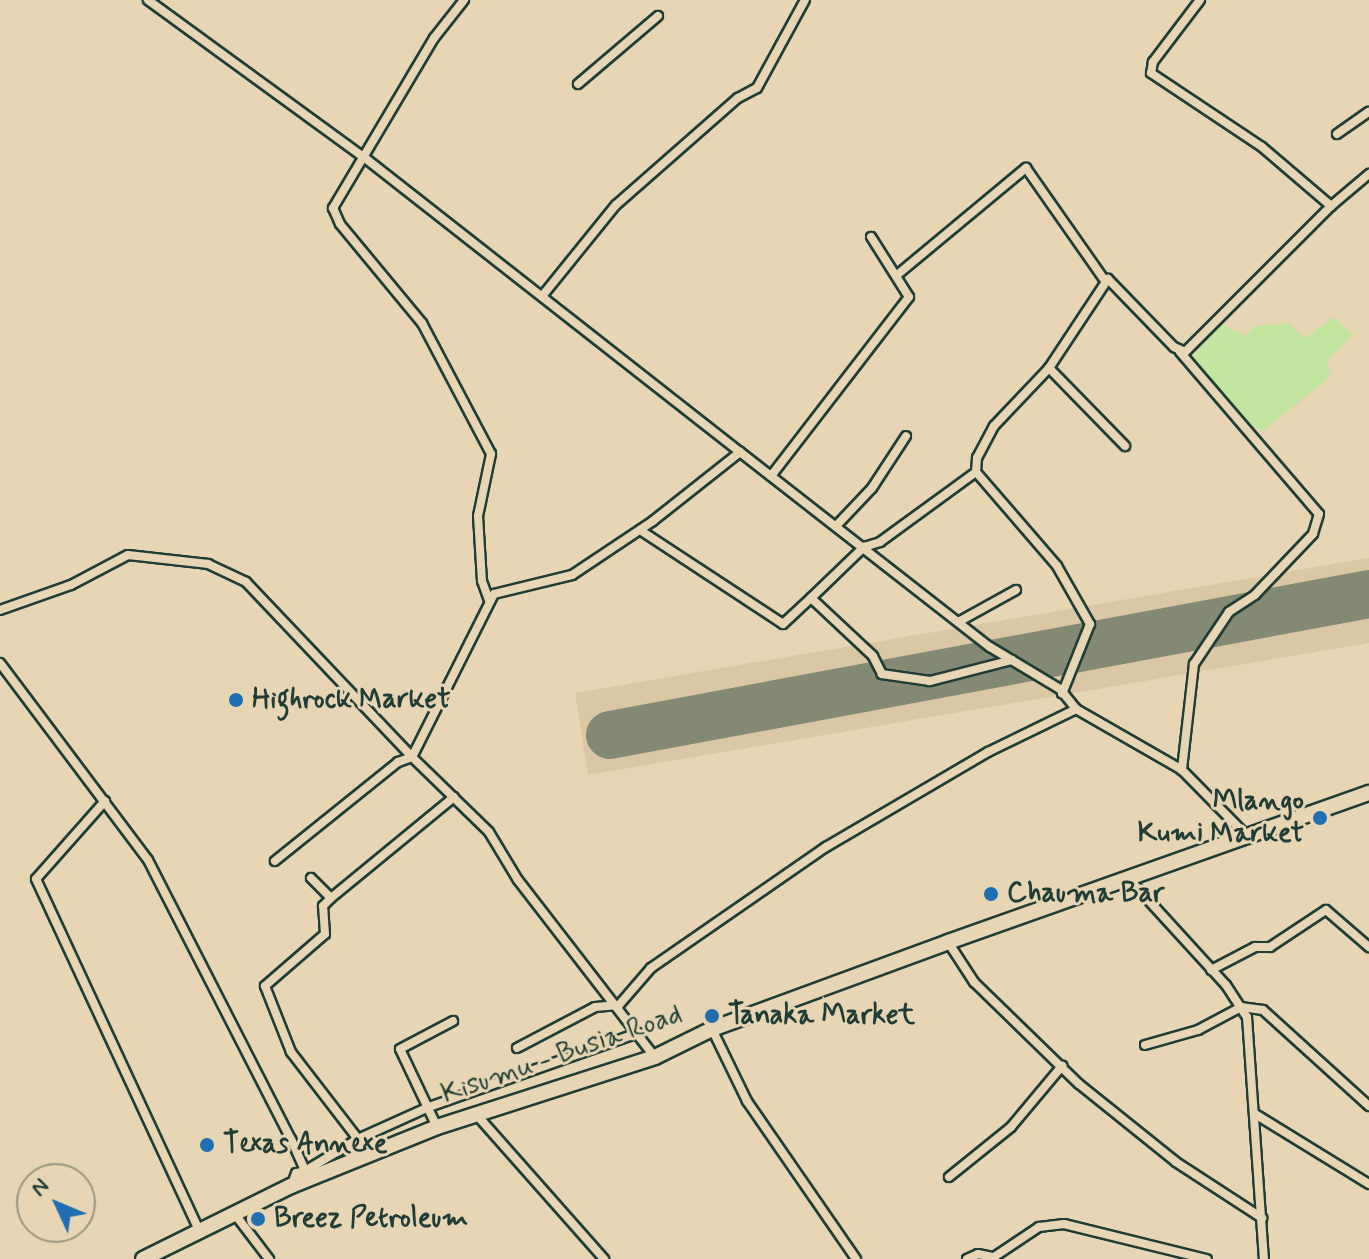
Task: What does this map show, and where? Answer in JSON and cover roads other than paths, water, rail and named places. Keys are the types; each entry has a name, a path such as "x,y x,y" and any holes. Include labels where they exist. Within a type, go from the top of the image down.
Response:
{"highway":[{"name":"Kisumu - Busia Road","path":"143,1259 291,1186 437,1127 655,1057 712,1029 1369,793"}],"street":[{"path":"148,0 365,158 771,476 1012,660 1062,694 1076,709 1182,770 1248,837"},
{"path":"464,0 434,38 365,158 336,199 333,215 422,323 491,454 478,516 482,581 489,600"},
{"path":"543,295 616,205 738,98 757,88 805,0"},
{"path":"1200,0 1153,62 1151,73 1262,147 1331,206"},
{"path":"578,84 658,16"},
{"path":"1337,134 1369,112"},
{"path":"897,275 1026,168 1105,281 1113,282 1180,352 1319,514 1313,534 1255,595 1229,612 1194,664 1182,770"},
{"path":"1180,352 1190,349 1331,206 1369,174"},
{"path":"771,476 862,351 909,297 871,237"},
{"path":"1062,694 1090,624 1057,566 976,472 977,458 994,426 1049,368 1105,281"},
{"path":"1049,368 1125,446"},
{"path":"837,525 872,488 906,436"},
{"path":"275,861 398,762 412,757 489,600 500,589 561,580 640,530 740,452"},
{"path":"640,530 783,624 864,547 880,542 976,472"},
{"path":"0,610 71,585 128,555 218,568 252,588 412,757 489,832 518,880 619,1005 655,1057"},
{"path":"960,621 1016,590"},
{"path":"811,598 873,656 882,674 930,681 1012,660"},
{"path":"0,663 153,869 305,1171"},
{"path":"517,1048 595,1007 619,1005 651,968 826,847 988,752 1076,709"},
{"path":"365,1156 358,1139 291,1052 265,986 325,934 323,906 331,898 454,797"},
{"path":"105,801 36,879 199,1230"},
{"path":"311,878 331,898"},
{"path":"1130,880 1241,1007 1252,1033 1264,1259"},
{"path":"1211,970 1255,947 1270,947 1326,910 1369,947"},
{"path":"948,942 983,992 1062,1066 1141,1135 1262,1218"},
{"path":"1145,1045 1198,1030 1241,1007 1263,1010 1369,1106"},
{"path":"437,1127 400,1049 453,1021"},
{"path":"712,1029 747,1101 856,1259"},
{"path":"291,1186 296,1173 305,1171 358,1139 429,1107 638,1033"},
{"path":"949,1177 1011,1127 1062,1066"},
{"path":"474,1113 604,1259"},
{"path":"1255,1114 1369,1184"},
{"path":"234,1213 269,1259"},
{"path":"967,1259 978,1254 994,1257 1039,1227 1064,1224 1207,1259"}],"place":[{"name":"Highrock Market","path":"236,700"},
{"name":"Mlango Kumi Market","path":"1320,818"},
{"name":"Chauma Bar","path":"991,894"},
{"name":"Tanaka Market","path":"712,1016"},
{"name":"Texas Annexe","path":"207,1145"},
{"name":"Breez Petroleum","path":"258,1219"}]}
